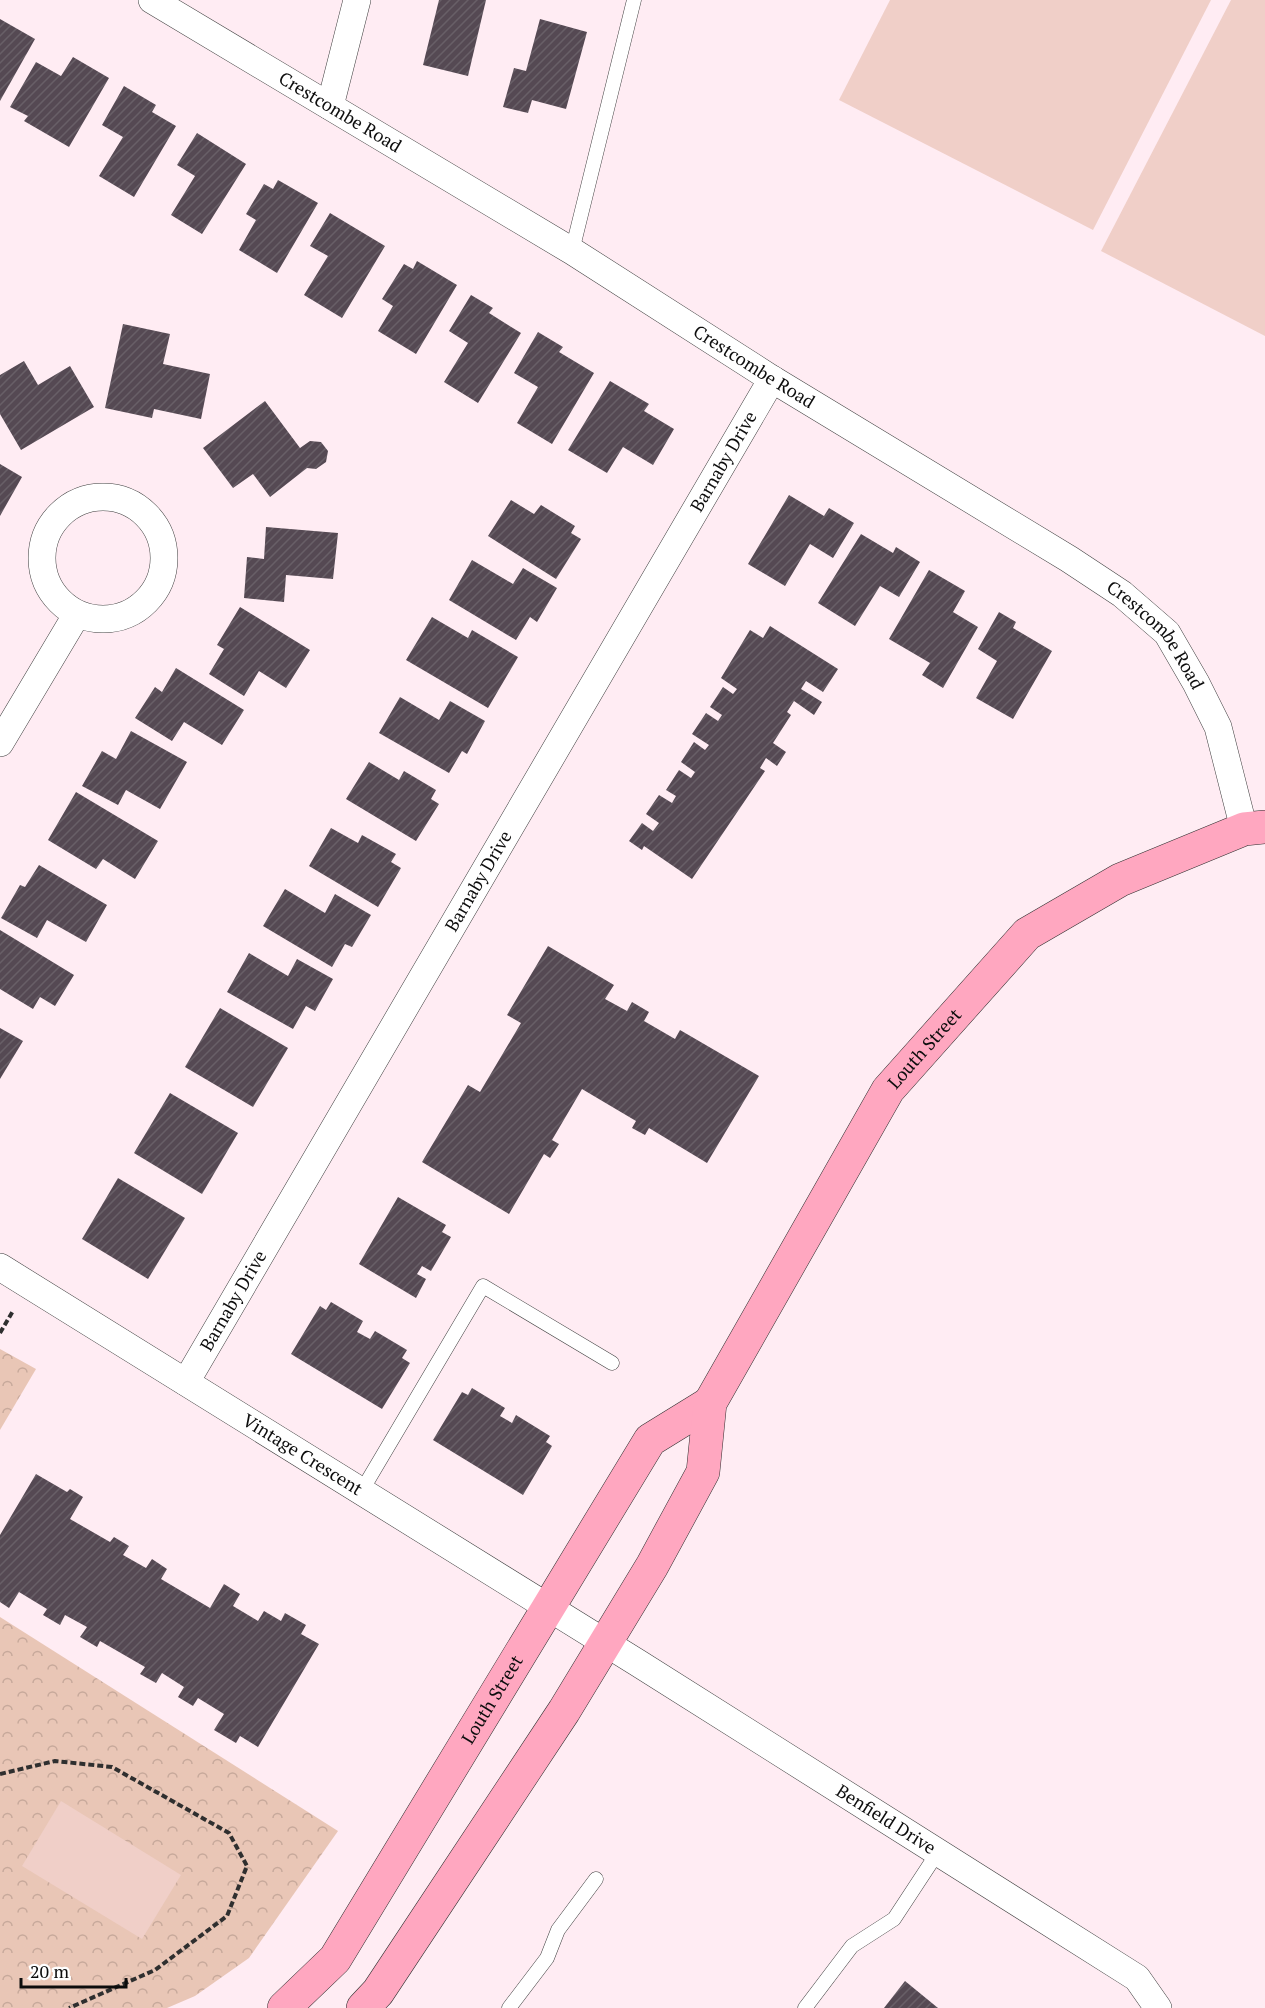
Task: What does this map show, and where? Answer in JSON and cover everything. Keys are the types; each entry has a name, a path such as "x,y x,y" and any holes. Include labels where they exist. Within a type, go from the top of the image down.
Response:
{"main road":[{"name":"Louth Street","path":"363,2008 378,1992 564,1711 652,1566 703,1472 711,1403 888,1090 1027,934 1120,880 1255,828"},
{"name":"Louth Street","path":"284,2008 335,1959 650,1440 711,1403"}],"street":[{"name":"Crestcombe Road","path":"152,0 572,251 772,379 1069,559 1122,594 1167,633 1196,682 1218,728 1255,828"},
{"path":"330,106 357,0"},
{"name":"Barnaby Drive","path":"186,1382 772,379"},
{"path":"102,496 124,500 141,509 154,523 162,540 165,560 161,578 152,595 138,609 121,617 102,620 77,614 64,606 50,589 42,569 42,548 49,528 63,511 82,500 102,496"},
{"path":"0,743 77,614"},
{"name":"Vintage Crescent","path":"0,1267 605,1642"},
{"name":"Benfield Drive","path":"605,1642 1137,1978 1158,2008"}],"lane":[{"path":"572,251 634,0"},
{"path":"361,1492 483,1286 612,1364"},
{"path":"805,2008 852,1946 894,1919 938,1852"},
{"path":"509,2008 547,1958 558,1930 596,1878"}],"path":[{"path":"0,1774 55,1761 112,1767 229,1833 247,1866 227,1916 155,1970 69,2008"}],"green space":[{"path":"0,1349 36,1369 0,1430"},
{"path":"0,1617 338,1831 249,1958 195,1996 167,2008 0,2008"}],"shaded area":[{"path":"890,0 1211,0 1093,230 839,100"},
{"path":"1231,0 1265,0 1265,336 1101,251"},
{"path":"61,1801 181,1875 142,1939 22,1866"}],"building":[{"path":"439,0 486,0 468,76 423,65"},
{"path":"0,19 35,39 0,101"},
{"path":"540,19 587,32 566,109 532,100 528,113 503,107 514,68 526,71"},
{"path":"73,57 109,78 69,147 24,121 28,116 10,107 36,62 61,76"},
{"path":"124,86 156,105 152,112 176,126 134,197 99,176 123,137 102,125"},
{"path":"197,133 246,164 202,234 171,215 195,176 177,165"},
{"path":"278,180 318,203 277,273 239,250 256,220 246,214 264,184 273,189"},
{"path":"330,213 385,246 342,318 304,295 328,256 310,246"},
{"path":"417,261 457,285 416,354 378,331 393,306 382,299 404,264 413,269"},
{"path":"471,295 493,308 489,313 521,333 478,403 444,382 468,343 449,331"},
{"path":"123,324 170,334 163,364 210,374 201,419 154,409 152,418 105,408"},
{"path":"538,332 563,347 559,352 594,373 552,444 517,423 538,387 514,373"},
{"path":"24,361 38,385 70,366 94,407 21,450 0,414 0,375"},
{"path":"610,381 649,404 644,411 674,429 653,465 623,447 607,473 568,450"},
{"path":"265,401 300,448 310,441 321,442 328,451 326,462 316,469 307,468 270,497 253,474 233,488 203,448"},
{"path":"0,464 22,477 0,516"},
{"path":"789,495 824,516 829,508 854,523 833,558 810,544 785,586 748,564"},
{"path":"511,500 534,514 541,505 575,526 571,533 581,539 556,579 488,536"},
{"path":"266,527 338,533 333,579 286,575 284,602 244,598 247,557 264,559"},
{"path":"861,534 893,553 896,547 920,562 899,597 880,586 855,626 818,603"},
{"path":"472,560 513,584 523,568 557,588 537,622 530,617 516,640 449,600"},
{"path":"929,570 965,591 953,612 978,627 943,688 922,675 930,663 889,639"},
{"path":"240,607 310,650 286,688 259,671 244,696 209,674 224,649 217,645"},
{"path":"999,612 1016,622 1013,628 1052,651 1013,719 976,698 997,661 978,649"},
{"path":"432,617 468,638 472,630 518,657 488,708 406,660"},
{"path":"770,626 838,669 823,692 806,681 801,689 822,702 814,715 794,701 787,712 791,715 773,743 786,752 777,766 766,758 760,768 765,771 692,879 644,846 642,850 629,841 642,823 653,831 659,823 646,814 659,795 672,803 676,796 666,790 679,770 691,778 695,772 681,762 694,742 705,750 709,745 692,734 706,713 718,721 722,715 710,707 723,687 733,694 737,689 721,678 750,630 763,638"},
{"path":"176,668 244,710 222,745 184,722 172,741 135,718 155,687 162,692"},
{"path":"400,697 439,720 450,701 485,721 467,754 462,751 449,773 379,733"},
{"path":"131,731 187,762 160,809 126,790 118,805 82,786 102,751 116,759"},
{"path":"369,762 399,780 404,771 436,790 431,799 439,804 416,841 346,799"},
{"path":"76,792 158,841 135,879 103,859 96,869 48,840"},
{"path":"331,828 358,843 362,835 396,854 391,862 401,868 378,907 309,866"},
{"path":"39,865 107,905 86,942 47,920 37,938 1,918 20,885 25,887"},
{"path":"285,889 325,913 335,894 371,915 352,947 345,944 332,967 263,926"},
{"path":"0,930 74,975 55,1006 40,997 33,1009 0,989"},
{"path":"548,946 614,985 605,999 627,1011 632,1002 649,1012 644,1021 675,1039 680,1030 759,1076 707,1163 649,1128 645,1135 632,1128 636,1121 582,1089 552,1140 559,1144 550,1158 544,1154 509,1214 422,1162 468,1085 480,1092 521,1023 507,1015"},
{"path":"249,953 288,976 297,959 333,979 315,1011 306,1006 293,1029 227,992"},
{"path":"220,1008 288,1048 253,1107 185,1067"},
{"path":"0,1028 23,1041 0,1079"},
{"path":"170,1093 238,1133 202,1194 134,1153"},
{"path":"118,1178 185,1218 148,1279 82,1239"},
{"path":"398,1197 446,1225 442,1232 451,1237 431,1271 422,1266 417,1274 426,1279 416,1298 359,1264"},
{"path":"331,1302 363,1321 357,1332 370,1339 375,1331 407,1350 402,1358 410,1363 382,1409 291,1354 320,1306 326,1310"},
{"path":"472,1388 505,1408 500,1416 512,1423 516,1415 550,1436 546,1442 552,1446 523,1495 433,1440 462,1392 468,1395"},
{"path":"36,1474 67,1492 70,1489 83,1497 70,1519 110,1542 114,1537 129,1546 123,1555 146,1568 152,1559 167,1569 161,1579 210,1608 224,1584 240,1594 233,1606 258,1621 264,1611 281,1621 285,1613 306,1625 301,1634 319,1644 258,1747 240,1736 236,1743 214,1730 224,1714 198,1698 193,1706 178,1697 184,1687 162,1673 156,1683 140,1674 145,1667 100,1641 97,1647 80,1637 87,1627 65,1615 60,1625 43,1615 47,1609 19,1592 9,1608 0,1602 0,1535"},
{"path":"905,1981 938,2008 884,2008"}]}
